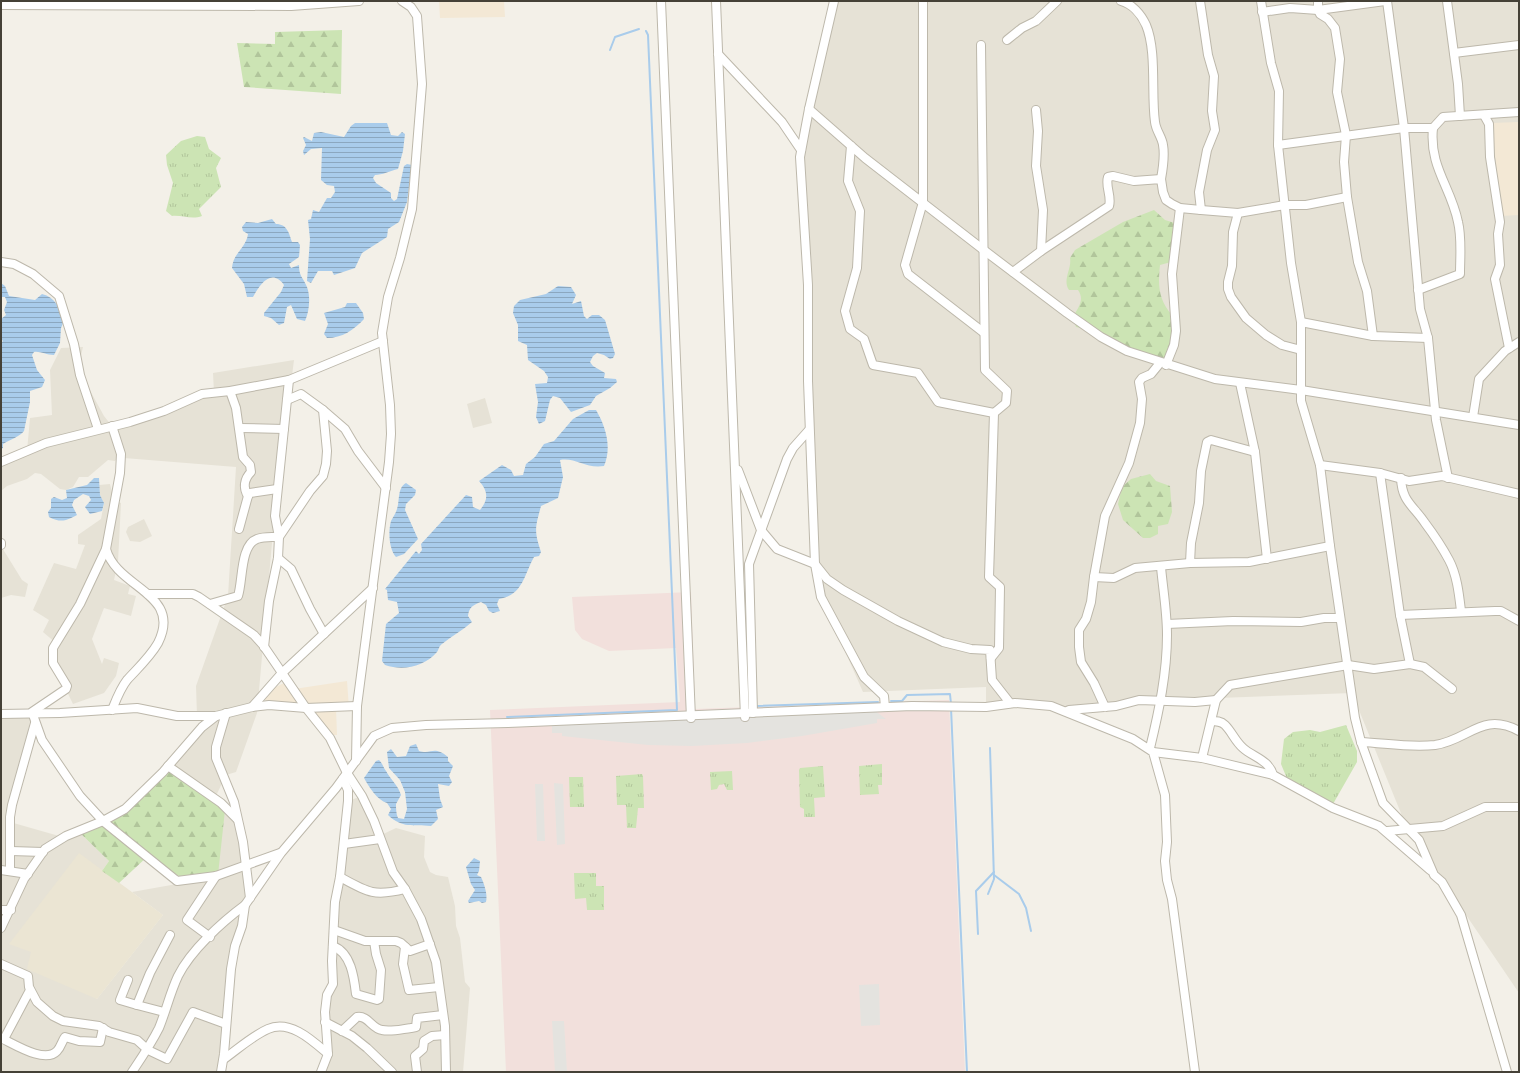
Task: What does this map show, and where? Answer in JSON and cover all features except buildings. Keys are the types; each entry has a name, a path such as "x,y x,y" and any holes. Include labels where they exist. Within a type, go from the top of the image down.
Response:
{"street":[{"path":"1,5 290,6 359,1"},
{"path":"356,761 357,706 386,488 391,434 390,405 382,333 388,297 400,258 412,209 422,99 417,16 411,7 402,1"},
{"path":"661,1 691,717"},
{"path":"716,1 735,464 748,714"},
{"path":"834,1 800,150 808,285 809,430 815,564 821,597 864,677 884,696 885,707"},
{"path":"923,1 923,202 905,265 908,274 983,332"},
{"path":"1007,40 1022,28 1036,21 1057,1"},
{"path":"1120,1 1127,3 1134,8 1146,26 1150,45 1155,122 1163,144 1164,154 1162,179 1163,192 1166,200 1180,208 1238,213 1285,205 1306,205 1347,197"},
{"path":"1200,1 1208,55 1214,76 1212,111 1215,130 1207,150 1199,192 1201,210"},
{"path":"1261,1 1271,63 1280,91 1278,146 1291,263 1301,322 1301,390 1304,412 1312,432 1320,465 1355,718 1361,742 1383,803 1419,840 1434,874"},
{"path":"1318,1 1318,10 1335,28 1340,59 1337,92 1346,135 1344,162 1347,197 1358,262 1367,291 1373,336"},
{"path":"1262,12 1290,8 1318,10 1386,1 1404,128 1420,309 1428,338 1436,411 1448,478"},
{"path":"1447,1 1460,116"},
{"path":"981,45 985,251 983,332 985,370 1007,391 1006,402 994,413 989,577 1000,587 999,648 991,658"},
{"path":"1454,53 1519,45"},
{"path":"718,54 782,122 800,150"},
{"path":"809,109 851,146 985,251 1101,337 1127,351 1163,364 1215,379 1301,390 1519,425"},
{"path":"1036,110 1038,115 1038,131 1036,166 1043,210 1041,251"},
{"path":"1418,290 1460,274 1458,222 1438,172 1431,143 1433,128 1443,117 1519,112"},
{"path":"1484,115 1488,124 1490,157 1500,222 1498,234 1500,266 1495,279 1509,348"},
{"path":"1278,146 1346,135 1404,128 1433,128"},
{"path":"851,146 848,181 860,211 857,268 845,310 850,329 864,339 872,365 918,373 938,402 994,413"},
{"path":"1013,272 1041,251 1109,206 1111,201 1106,182 1108,177 1113,176 1134,181 1162,179"},
{"path":"1105,707 1094,683 1081,662 1079,630 1086,619 1091,602 1105,516 1129,463 1140,423 1142,399 1139,382 1142,378 1151,374 1163,364 1174,345 1176,331 1172,274 1180,208"},
{"path":"1238,213 1233,232 1232,266 1228,282 1228,289 1231,297 1246,318 1266,335 1282,345 1301,350"},
{"path":"1,262 14,264 33,274 59,296 74,344 80,375 98,429"},
{"path":"1301,322 1373,336 1428,338"},
{"path":"1,462 46,442 112,426 164,411 202,394 230,392 289,380 383,341"},
{"path":"1473,417 1479,379 1504,351 1519,342"},
{"path":"264,647 269,601 278,558 279,537 275,516 289,380"},
{"path":"1240,383 1255,452 1267,559"},
{"path":"230,392 236,408 240,428 240,443 244,457 251,470 247,476 244,486 248,496 239,529"},
{"path":"287,400 302,394 345,428 358,452 386,488"},
{"path":"279,537 310,491 323,476 327,451 323,410"},
{"path":"32,712 66,689 65,681 54,663 54,648 83,598 106,549 120,473 121,454 112,426"},
{"path":"240,428 284,429"},
{"path":"748,714 749,564 787,459 793,448 809,430"},
{"path":"1190,563 1191,542 1199,503 1200,471 1207,442 1210,440 1255,452"},
{"path":"735,464 761,530 777,549 815,564 827,579 843,590 898,620 943,642 971,649 990,650 992,680 1010,704"},
{"path":"1320,465 1414,481 1435,476 1519,494"},
{"path":"1380,474 1400,615 1410,664"},
{"path":"1401,478 1402,491 1407,503 1425,522 1449,561 1459,588 1462,611"},
{"path":"248,496 250,493 277,489"},
{"path":"210,604 238,596 243,562 250,544 257,539 279,537"},
{"path":"1094,577 1114,578 1135,568 1161,567 1190,563 1249,562 1330,546"},
{"path":"106,549 108,557 120,573 158,603 164,620 158,643 140,668 127,681 112,710"},
{"path":"278,558 291,570 324,634"},
{"path":"1161,567 1167,624 1166,655 1152,750 1165,795 1167,880 1172,899 1195,1072"},
{"path":"252,707 282,673 373,588"},
{"path":"148,594 193,594 254,635 306,708 330,738 345,776 348,790 344,844 335,902 333,984 327,995 325,1022 328,1054 321,1072"},
{"path":"1400,615 1462,611 1502,611 1519,621"},
{"path":"1167,624 1233,621 1301,622 1324,618 1340,618"},
{"path":"1202,758 1216,700 1230,685 1348,665 1374,669 1410,664 1424,667 1452,689"},
{"path":"1349,677 1362,668"},
{"path":"1067,712 1069,710 1122,705 1139,700 1160,699 1195,702 1216,700"},
{"path":"132,1072 148,1050 178,975 191,956 230,916 245,905 280,853 345,776 374,736 380,732 400,727 691,717 885,707 986,707 1010,704 1051,706 1133,739 1152,750 1202,758 1273,775 1333,808 1379,826 1387,831 1442,882 1461,915 1507,1072"},
{"path":"1,714 137,708 177,716 216,716 252,707 280,705 306,708 349,708 357,706"},
{"path":"32,712 42,740 80,796 103,821 177,881 216,876 280,853"},
{"path":"226,713 216,747 216,758 234,802 246,866 250,898"},
{"path":"1,928 28,874 43,852 66,836 103,821 125,809 168,766 185,745 216,716"},
{"path":"1211,721 1217,721 1225,724 1235,740 1243,748 1268,764 1273,775"},
{"path":"10,870 10,817 12,805 35,723"},
{"path":"1361,742 1435,745 1452,742 1470,730 1491,723 1503,723 1519,731"},
{"path":"168,766 221,803 237,820"},
{"path":"345,776 362,796 393,872 405,889 421,919 430,944 436,962 443,1016 446,1072"},
{"path":"1387,831 1443,826 1485,807 1519,807"},
{"path":"344,844 380,839"},
{"path":"11,851 43,852"},
{"path":"1,870 10,870 28,874"},
{"path":"210,937 187,920 187,918 216,876"},
{"path":"340,877 362,890 379,893 405,889"},
{"path":"221,1072 224,1059 231,968 235,946 242,926 245,905"},
{"path":"1,910 11,910"},
{"path":"334,930 365,941 396,941 408,950 413,951 430,944"},
{"path":"137,1005 150,973 170,935"},
{"path":"333,946 341,949 354,974 356,994 377,1000 379,999 382,979 374,941"},
{"path":"405,947 403,964 409,990 439,987"},
{"path":"1,964 27,975 30,990 38,1002 53,1016 63,1020 99,1026 109,1032 137,1040 148,1050 168,1058 193,1012 208,1019 226,1024"},
{"path":"128,980 120,1000 164,1012"},
{"path":"30,990 3,1039 43,1056 55,1053 65,1037 75,1040 100,1042 103,1028"},
{"path":"342,1031 357,1017 365,1018 377,1029 382,1030 416,1027 417,1018 443,1016"},
{"path":"325,1022 342,1031 367,1048 392,1072"},
{"path":"224,1059 269,1028 281,1027 291,1029 308,1037 328,1054"},
{"path":"417,1072 415,1056 423,1049 424,1041 432,1036 445,1035"}],"shaded area":[{"path":"439,1 504,1 505,17 440,18"},
{"path":"835,1 1519,1 1519,993 1407,828 1352,693 1166,700 1073,709 1055,704 986,707 986,687 863,692 821,597 818,586 802,144"},
{"path":"1518,122 1519,215 1501,216 1492,123"},
{"path":"83,347 79,364 81,374 104,416 112,426 214,393 213,373 294,360 275,509 257,713 236,772 226,775 213,802 168,769 204,726 197,716 196,686 228,596 236,467 124,458 121,454 115,461 108,460 88,477 79,477 73,487 66,490 60,489 41,474 35,473 27,479 7,486 1,491 1,462 27,451 30,418 52,415 50,370 61,348"},
{"path":"485,398 492,423 473,428 467,404"},
{"path":"110,484 114,500 121,503 118,562 114,580 130,586 128,594 136,596 131,616 104,608 92,639 102,664 104,658 119,663 116,676 104,693 73,704 53,663 56,643 43,632 49,620 33,610 54,563 76,569 85,545 78,544 78,535 101,519 104,503 100,495 99,485"},
{"path":"144,519 152,536 140,542 130,541 126,532 128,527"},
{"path":"1,546 22,580 28,584 25,597 11,595 1,598"},
{"path":"691,592 695,709 949,700 965,1072 506,1072 490,710 680,702 676,648 609,651 582,639 575,630 572,597"},
{"path":"288,681 294,689 347,681 349,708 336,708 337,735 328,735 308,710 267,707 264,693"},
{"path":"874,710 886,719 877,719 877,723 802,736 747,743 692,746 648,745 562,736 562,733 552,733 552,722"},
{"path":"32,712 10,822 66,838 79,832 109,861 102,871 79,854 31,952 97,999 163,915 132,892 188,882 225,810 236,813 247,905 236,946 222,1072 1,1072 1,714"},
{"path":"554,783 563,784 565,844 557,845"},
{"path":"535,784 543,784 545,841 537,841"},
{"path":"362,796 379,836 396,828 425,836 424,857 430,872 436,875 448,877 455,906 456,926 460,938 465,982 470,988 463,1072 321,1072 328,1054 328,1011 338,944 339,895 348,801"},
{"path":"79,853 163,915 97,999 27,969 31,952 9,944"},
{"path":"879,984 880,1025 861,1026 859,985"},
{"path":"552,1021 564,1021 567,1072 555,1072"}],"green space":[{"path":"342,30 341,94 244,87 237,43 275,44 275,32"},
{"path":"197,136 205,137 209,149 221,158 216,168 221,187 199,209 202,216 194,218 172,216 166,211 173,183 167,165 166,155 181,141"},
{"path":"1154,210 1165,220 1178,224 1171,262 1160,265 1160,292 1167,309 1172,315 1171,347 1166,360 1109,344 1102,332 1076,327 1073,317 1079,307 1081,297 1078,290 1069,290 1066,282 1070,266 1070,258 1075,250 1123,222"},
{"path":"1150,474 1156,481 1170,486 1172,512 1168,524 1158,526 1158,534 1150,538 1143,538 1123,520 1118,504 1122,487 1131,479"},
{"path":"1346,725 1357,751 1357,762 1333,804 1288,781 1281,764 1284,739 1293,732 1310,730 1320,732"},
{"path":"882,764 882,785 878,785 879,794 860,795 859,766"},
{"path":"823,766 825,797 814,798 815,817 804,817 804,809 800,807 799,770 800,768"},
{"path":"168,769 225,810 218,875 188,882 148,856 119,883 102,871 109,861 79,832 122,813"},
{"path":"732,771 733,790 727,790 724,784 719,785 717,789 711,790 710,772"},
{"path":"642,774 644,808 638,808 636,828 627,828 626,805 617,805 616,776"},
{"path":"569,777 583,777 584,807 570,807"},
{"path":"574,873 596,873 596,886 604,886 604,910 587,910 586,898 575,899"}],"water":[{"path":"355,123 387,123 391,135 398,136 402,132 405,134 403,151 398,169 375,175 373,178 376,183 391,193 391,198 394,201 397,199 404,166 407,164 412,165 407,202 399,222 388,229 387,237 362,253 355,268 334,275 332,271 318,271 311,283 307,281 310,239 308,220 311,219 313,210 319,212 327,198 331,198 335,192 334,186 327,185 321,180 322,148 311,149 304,155 303,151 306,145 303,138 304,137 312,141 314,133 321,132 344,137 351,126"},
{"path":"272,219 276,224 280,224 285,227 289,232 292,242 298,242 300,245 299,257 289,264 291,268 299,265 300,275 306,284 308,291 309,305 305,321 297,319 291,305 287,307 284,323 279,325 271,318 264,316 264,313 281,292 284,285 275,278 270,278 262,284 253,297 247,297 244,284 232,268 235,258 247,239 248,234 243,231 242,227 246,222 258,223"},
{"path":"1,283 5,286 9,296 35,300 42,294 47,296 57,304 64,321 61,328 60,343 54,355 34,352 32,355 37,370 45,380 42,387 30,391 30,402 24,431 3,444 3,448 1,449 1,343 3,341 1,339 1,319 6,315 4,310 7,302 5,297 1,297"},
{"path":"558,286 571,287 576,295 572,304 581,301 584,316 587,319 592,315 599,315 605,320 615,354 613,358 610,359 597,353 593,356 590,362 593,366 605,373 604,378 616,379 617,382 596,396 590,405 571,412 560,398 553,396 550,400 545,421 539,424 536,417 538,402 535,384 547,383 548,377 544,371 528,360 527,345 518,341 518,325 513,313 514,306 520,300 546,294"},
{"path":"347,303 356,303 363,313 364,319 347,333 338,337 327,338 324,334 328,324 324,313 345,307"},
{"path":"589,410 596,410 603,423 607,437 608,452 604,466 592,466 571,460 560,460 563,477 558,498 541,506 537,520 536,534 541,552 539,556 534,557 518,589 507,597 499,599 497,604 500,611 493,613 489,611 486,605 481,602 472,607 469,610 468,616 472,622 441,645 437,652 426,661 413,666 399,668 385,665 382,661 386,624 399,613 397,602 388,600 387,590 385,589 416,551 419,554 422,550 421,544 466,495 472,497 473,507 480,510 486,499 486,492 479,481 502,465 511,470 514,476 523,475 526,464 535,457 544,444 554,441 573,419"},
{"path":"94,478 99,478 100,495 104,503 102,511 90,514 85,507 91,500 89,496 83,494 74,500 72,505 77,515 70,519 63,520 57,520 49,517 48,512 51,508 51,499 54,497 62,500 67,498 66,490 87,485"},
{"path":"406,483 416,490 415,495 406,504 405,510 418,539 404,554 396,557 392,550 389,535 390,525 398,506 401,488"},
{"path":"416,744 419,751 436,751 443,753 448,757 448,761 453,766 449,776 452,782 449,786 438,784 440,799 443,807 436,810 438,819 431,826 408,825 393,819 388,815 391,809 387,803 377,796 364,778 376,761 379,760 400,791 401,795 396,804 396,813 398,818 404,819 407,809 405,792 400,780 389,768 387,752 391,749 397,757 406,756 410,746"},
{"path":"474,858 480,861 477,875 481,877 486,893 486,902 482,903 479,901 469,903 468,901 475,890 471,884 466,867"}],"waterway":[{"path":"610,50 615,37 639,29"},
{"path":"507,717 677,710 648,35 646,31"},
{"path":"891,701 902,701 907,695 950,694 951,704"},
{"path":"757,706 878,702"},
{"path":"951,708 967,1072"},
{"path":"988,894 994,879 990,748"},
{"path":"978,934 976,891 994,872"},
{"path":"994,875 1019,894 1026,908 1031,931"}]}
